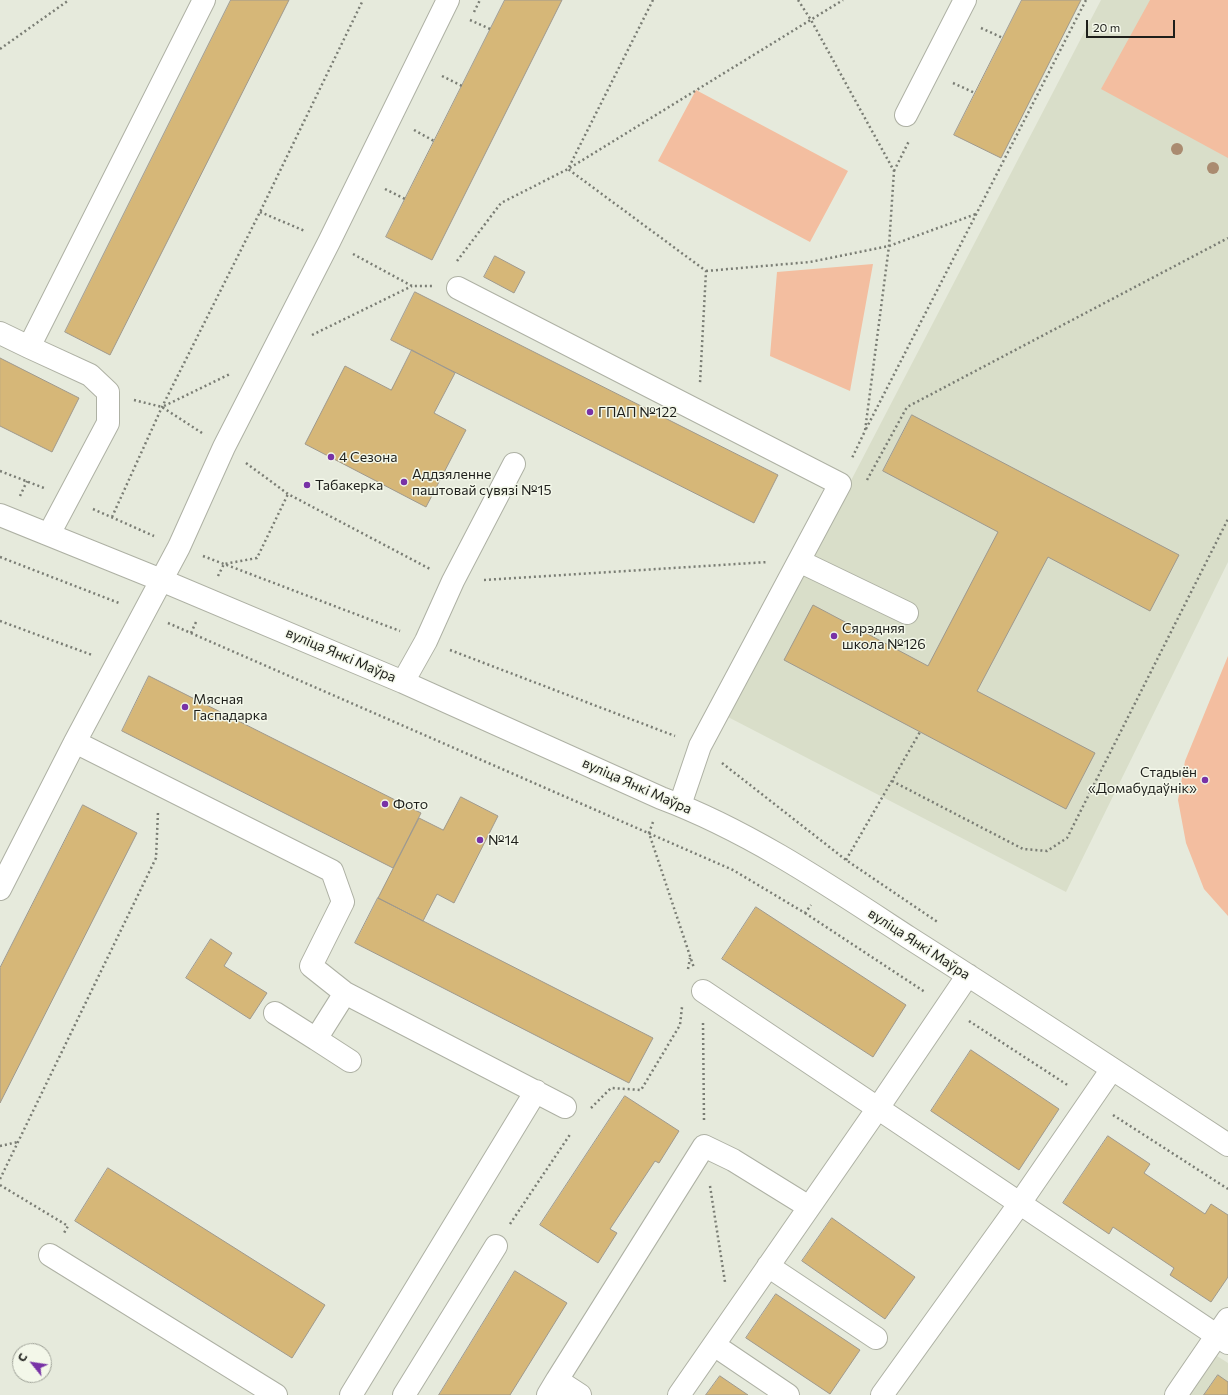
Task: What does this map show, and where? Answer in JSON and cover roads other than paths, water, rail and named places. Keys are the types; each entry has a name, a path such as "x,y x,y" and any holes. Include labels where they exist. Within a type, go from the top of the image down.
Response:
{"street":[{"path":"29,348 204,0"},
{"path":"2,881 179,547 224,447 329,242 448,0"},
{"path":"906,114 965,0"},
{"path":"448,287 840,484 700,746 680,805"},
{"path":"0,333 29,348 90,375 108,392 108,423 49,534"},
{"path":"404,682 514,464"},
{"name":"вуліца Янкі Маўра","path":"0,515 161,580 404,682 735,831 825,884 968,975 1228,1145"},
{"path":"799,561 907,613"},
{"path":"75,742 332,871 343,902 311,966 345,993 565,1107"},
{"path":"679,1395 878,1108 968,975"},
{"path":"703,990 1020,1203 1224,1333 1176,1395"},
{"path":"316,1039 345,993"},
{"path":"275,1013 350,1061"},
{"path":"882,1395 1020,1203 1112,1069"},
{"path":"351,1395 536,1091"},
{"path":"580,1395 553,1388 704,1146 733,1160 809,1207"},
{"path":"404,1395 496,1246"},
{"path":"50,1255 276,1395"},
{"path":"768,1266 876,1338"},
{"path":"714,1345 788,1395"}],"place":[{"name":"ГПАП №122","path":"590,412"},
{"name":"4 Сезона","path":"331,457"},
{"name":"Аддзяленне паштовай сувязі №15","path":"404,482"},
{"name":"Табакерка","path":"307,485"},
{"name":"Сярэдняя школа №126","path":"834,636"},
{"name":"Мясная Гаспадарка","path":"185,707"},
{"name":"Стадыён «Домабудаўнік»","path":"1205,780"},
{"name":"Фото","path":"385,804"},
{"name":"№14","path":"480,840"}]}
